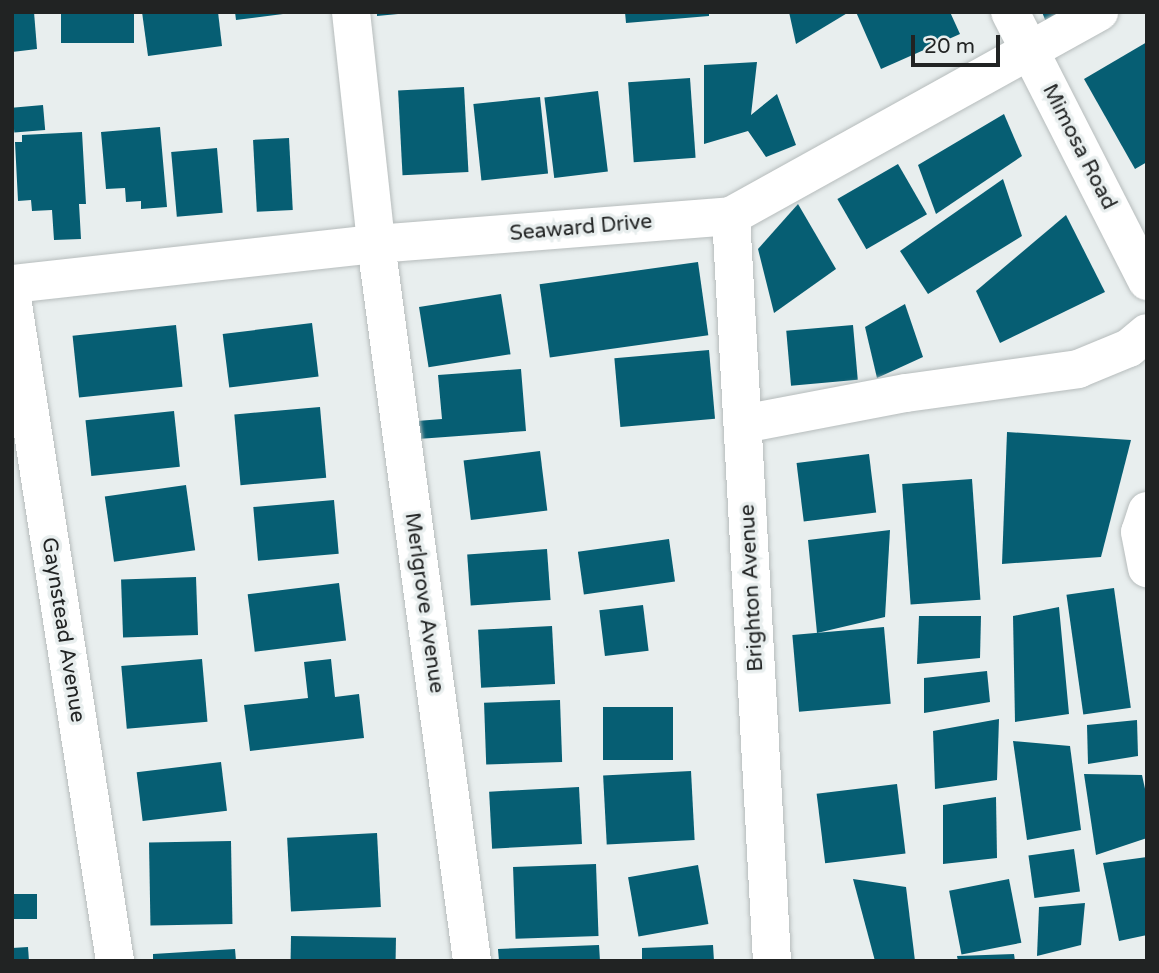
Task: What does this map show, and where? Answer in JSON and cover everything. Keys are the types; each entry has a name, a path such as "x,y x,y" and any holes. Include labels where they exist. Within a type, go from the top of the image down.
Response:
{"street":[{"name":"Merlgrove Avenue","path":"351,12 376,244 472,961"},
{"name":"Mimosa Road","path":"1010,12 1147,281"},
{"name":"Seaward Drive","path":"12,284 376,244 731,216 1099,12"},
{"name":"Brighton Avenue","path":"731,216 772,961"},
{"name":"Gaynstead Avenue","path":"12,298 114,961"},
{"path":"743,424 906,393 1078,369 1129,348 1147,333"},
{"path":"1147,511 1140,532 1147,568"}],"building":[{"path":"12,12 34,12 37,49 12,52"},
{"path":"61,12 134,12 134,43 61,43"},
{"path":"142,12 218,12 222,46 148,56"},
{"path":"235,12 283,12 283,14 236,20"},
{"path":"377,12 398,12 398,14 377,16"},
{"path":"625,12 709,12 709,16 626,23"},
{"path":"789,12 849,12 796,44"},
{"path":"856,12 950,12 960,34 881,69"},
{"path":"1042,12 1064,12 1046,22"},
{"path":"1147,42 1147,162 1135,169 1084,79"},
{"path":"757,62 751,115 777,94 796,145 766,157 748,131 704,144 704,65"},
{"path":"690,78 696,158 634,162 628,82"},
{"path":"464,87 468,172 403,175 398,90"},
{"path":"598,91 608,171 554,178 544,98"},
{"path":"540,97 548,174 481,181 473,104"},
{"path":"43,105 45,130 14,133 12,108"},
{"path":"1004,114 1022,156 936,214 918,165"},
{"path":"160,127 167,207 141,209 141,201 126,202 125,188 106,189 101,132"},
{"path":"82,132 86,204 79,204 81,239 54,240 52,210 32,211 31,200 18,201 15,142 22,142 22,135"},
{"path":"289,138 293,210 257,212 253,140"},
{"path":"217,148 223,213 177,217 171,152"},
{"path":"898,164 927,214 866,249 837,199"},
{"path":"1003,179 1022,236 928,294 900,251"},
{"path":"798,204 836,269 774,313 758,249"},
{"path":"1066,215 1105,292 1000,343 976,291"},
{"path":"698,262 708,335 550,358 540,284"},
{"path":"501,294 511,354 429,367 419,307"},
{"path":"905,304 923,357 877,378 865,327"},
{"path":"312,323 319,377 229,388 223,334"},
{"path":"176,325 182,387 79,398 73,336"},
{"path":"853,325 858,380 791,386 786,331"},
{"path":"709,350 715,419 620,427 614,358"},
{"path":"521,369 526,431 418,439 417,421 442,419 438,375"},
{"path":"320,407 326,478 241,485 234,414"},
{"path":"174,411 180,467 91,476 85,420"},
{"path":"1007,432 1131,440 1101,557 1002,564"},
{"path":"540,451 547,511 471,520 464,460"},
{"path":"869,454 876,513 804,521 797,463"},
{"path":"972,479 980,600 911,605 902,484"},
{"path":"186,485 195,550 114,562 105,496"},
{"path":"334,500 339,554 258,561 253,507"},
{"path":"890,530 885,617 817,633 808,540"},
{"path":"669,539 675,582 584,594 578,552"},
{"path":"547,549 551,600 471,605 467,555"},
{"path":"196,577 198,635 123,638 121,580"},
{"path":"339,583 346,641 255,652 248,594"},
{"path":"1114,588 1131,708 1083,715 1066,595"},
{"path":"643,605 649,651 605,656 599,610"},
{"path":"1059,607 1069,714 1015,722 1013,616"},
{"path":"919,616 981,616 980,658 917,664"},
{"path":"552,626 555,684 481,688 478,630"},
{"path":"884,627 891,704 799,712 792,635"},
{"path":"202,659 207,722 127,729 121,666"},
{"path":"331,659 335,697 359,694 364,738 250,751 244,705 308,698 304,662"},
{"path":"987,671 990,702 924,713 924,678"},
{"path":"560,700 562,762 486,765 484,703"},
{"path":"603,707 673,707 673,760 603,760"},
{"path":"999,719 997,780 935,789 933,731"},
{"path":"1137,720 1138,756 1088,764 1087,725"},
{"path":"1013,741 1070,746 1081,830 1027,840"},
{"path":"221,762 227,811 143,821 137,772"},
{"path":"691,771 695,840 607,845 603,776"},
{"path":"1084,774 1142,775 1147,798 1147,838 1096,855"},
{"path":"897,784 906,853 825,863 817,794"},
{"path":"579,787 582,844 492,849 489,792"},
{"path":"996,797 997,858 943,864 943,805"},
{"path":"377,833 381,907 291,912 287,838"},
{"path":"231,841 232,924 150,925 149,842"},
{"path":"1074,849 1080,892 1034,898 1028,855"},
{"path":"1147,857 1147,935 1119,941 1103,863"},
{"path":"596,864 599,936 516,939 513,867"},
{"path":"698,865 708,924 638,936 628,877"},
{"path":"853,879 906,887 915,961 875,961"},
{"path":"1009,879 1021,943 962,954 949,891"},
{"path":"12,894 37,894 37,919 12,919"},
{"path":"1085,903 1081,945 1037,956 1039,907"},
{"path":"291,936 396,938 396,961 291,961"},
{"path":"599,945 600,961 499,961 498,949"},
{"path":"713,945 714,961 642,961 642,948"},
{"path":"28,947 29,961 13,961 12,948"},
{"path":"235,949 236,961 153,961 153,954"},
{"path":"1014,954 1015,961 958,961 957,956"}]}
